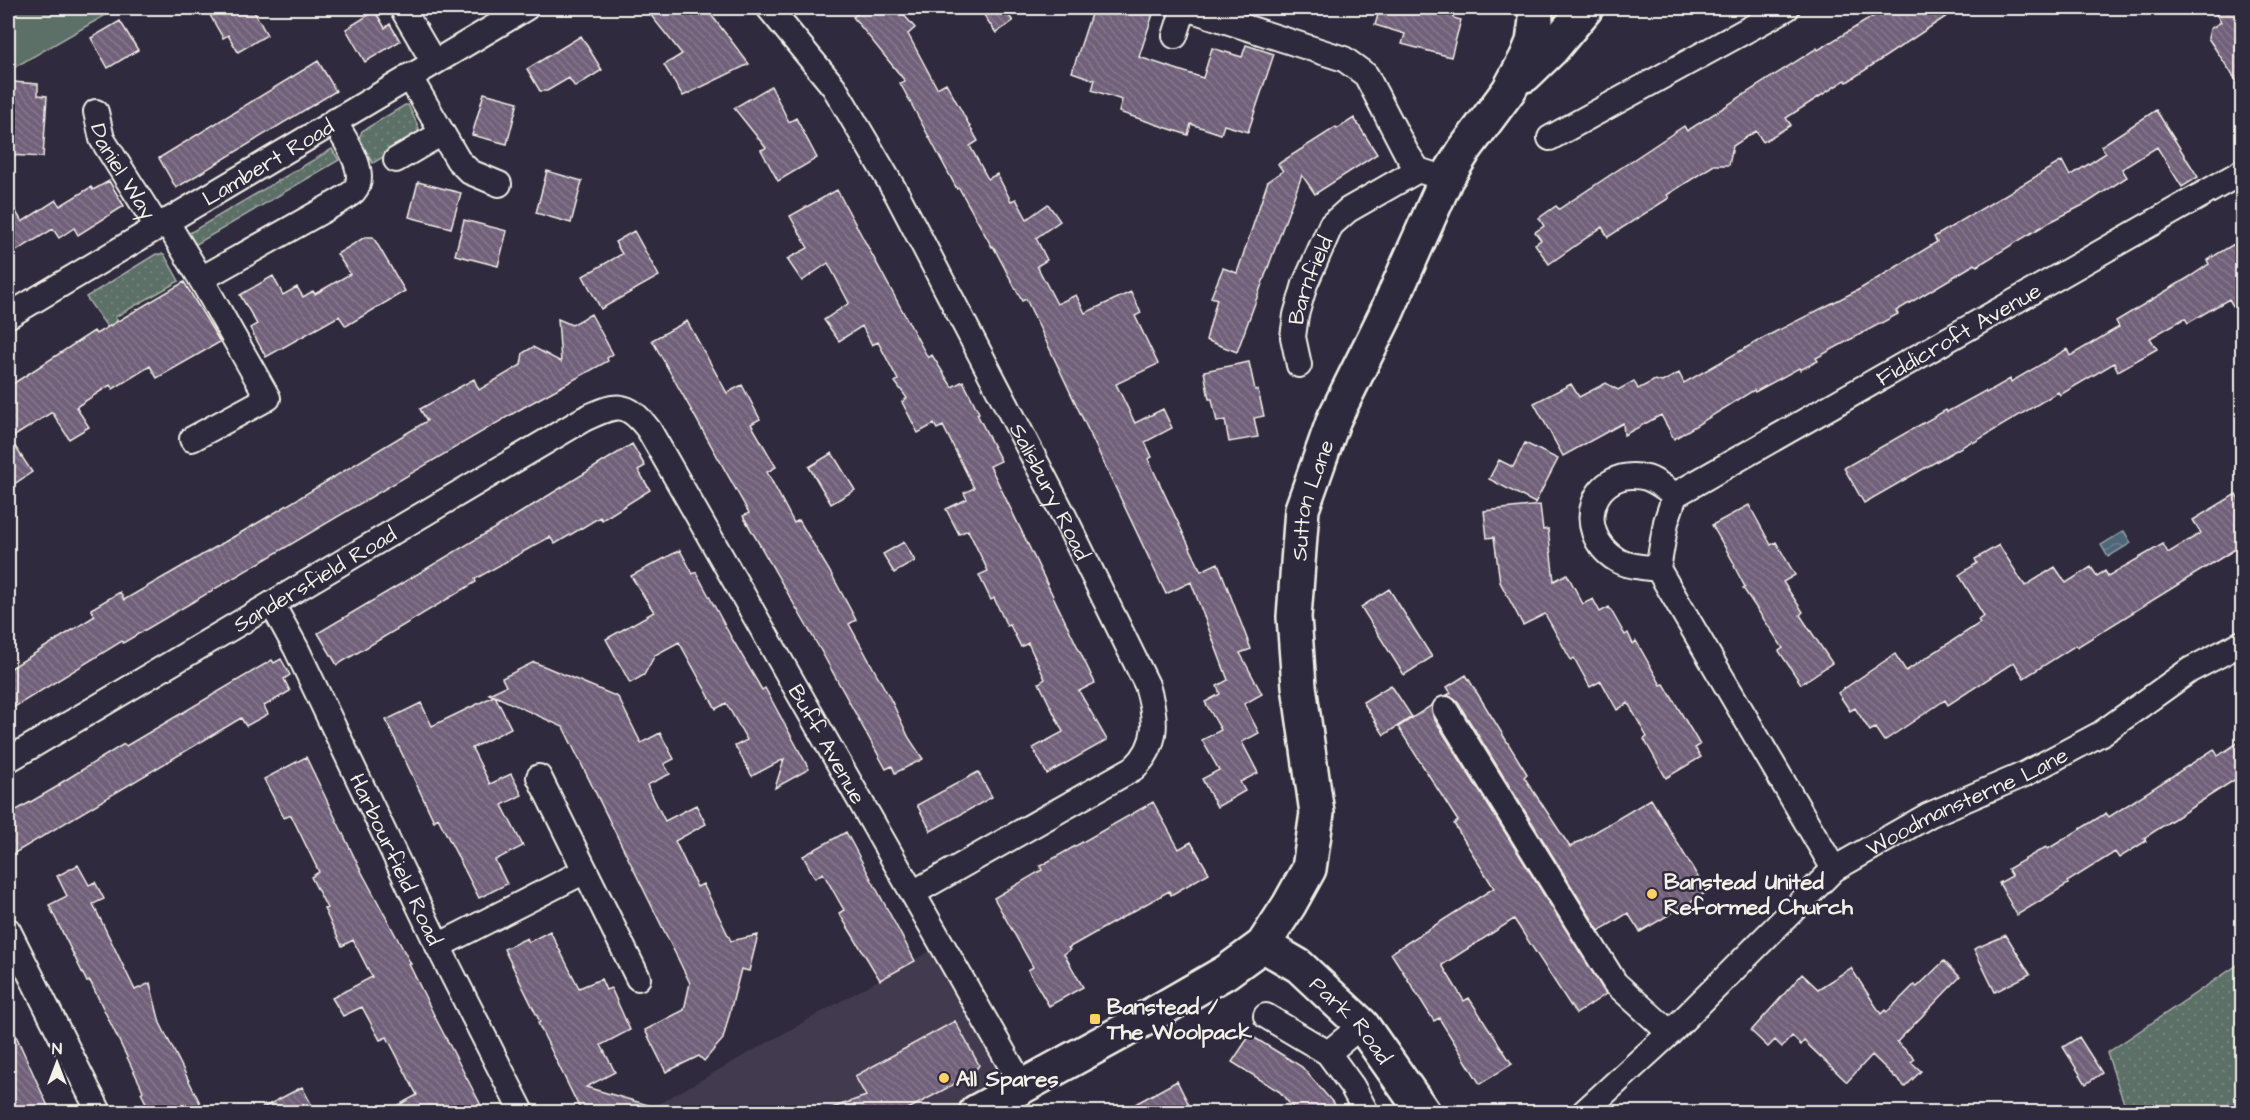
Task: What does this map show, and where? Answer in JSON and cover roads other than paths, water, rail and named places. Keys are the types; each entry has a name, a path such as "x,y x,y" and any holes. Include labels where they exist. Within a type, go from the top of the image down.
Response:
{"main road":[{"name":"Sutton Lane","path":"1263,945 1290,906 1309,869 1317,813 1299,686 1294,617 1302,508 1334,419 1385,316 1432,175 1465,149 1509,90 1533,42 1535,8"},
{"name":"Sutton Lane","path":"1509,90 1552,49 1587,8"},
{"name":"Park Road","path":"1263,945 1299,966 1362,1025 1423,1113"},
{"path":"976,1113 1015,1099 1216,978 1263,945"}],"street":[{"path":"402,8 433,61"},
{"name":"Lambert Road","path":"8,316 433,61 526,8"},
{"name":"Salisbury Road","path":"769,8 834,87 898,196 1148,685 1154,711 1154,737 1145,756 1134,768 913,893"},
{"path":"1175,36 1185,8 1344,60 1366,75 1406,152 1432,175"},
{"path":"1550,138 1787,8"},
{"path":"409,76 458,160 470,172 499,184"},
{"name":"Daniel Way","path":"96,112 102,139 201,279 268,398 192,439"},
{"path":"201,279 356,190 360,176 357,161 334,121"},
{"path":"396,160 442,133"},
{"name":"Fiddicroft Avenue","path":"1675,495 2242,172"},
{"name":"Barnfield","path":"1299,365 1293,337 1296,315 1305,284 1331,225 1348,210 1432,175"},
{"name":"Buff Avenue","path":"624,407 636,414 649,430 913,893 1015,1099"},
{"name":"Sandersfield Road","path":"8,760 584,419 605,409 624,407"},
{"path":"1658,569 1620,562 1602,549 1593,533 1591,512 1602,488 1625,477 1648,478 1675,495 1666,522 1658,569 1834,869"},
{"name":"Harbourfield Road","path":"272,604 296,648 438,946 522,1113"},
{"name":"Woodmansterne Lane","path":"1584,1113 1670,1033 1834,869 1929,815 2025,774 2102,733 2190,670 2242,643"},
{"path":"1445,709 1615,983 1670,1033"},
{"path":"539,777 638,978"},
{"path":"438,946 585,872"},
{"path":"8,930 99,1113"},
{"path":"1266,1016 1328,1053 1352,1086 1366,1113"},
{"path":"1328,1053 1362,1025"}],"water":[{"path":"2124,531 2131,543 2108,557 2101,545"}],"place":[{"name":"Banstead United Reformed Church","path":"1652,894"},
{"name":"Banstead / The Woolpack","path":"1095,1019"},
{"name":"All Spares","path":"944,1078"}]}
